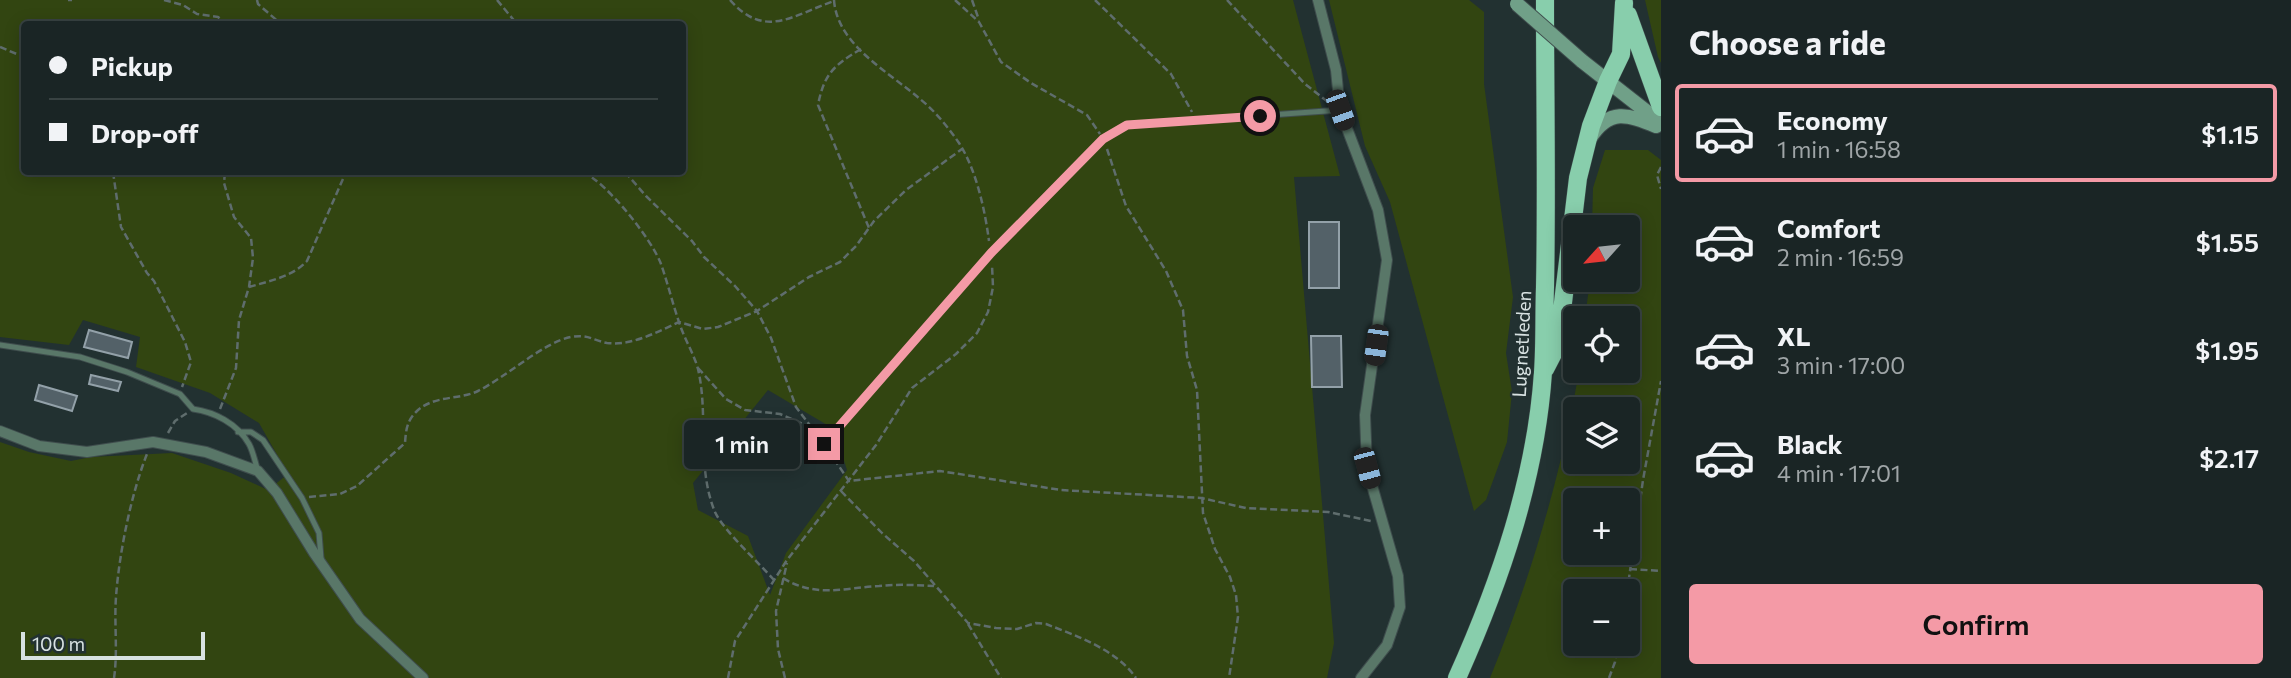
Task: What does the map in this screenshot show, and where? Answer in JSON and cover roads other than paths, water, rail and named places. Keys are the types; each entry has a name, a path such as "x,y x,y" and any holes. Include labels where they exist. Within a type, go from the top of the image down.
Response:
{"highway":[{"name":"Lugnetleden","path":"1457,678 1498,574 1521,505 1543,373 1546,235 1545,0"},
{"path":"1543,373 1558,344 1578,178 1591,126 1621,54 1624,2"},
{"path":"1624,2 1661,107"}],"main road":[{"path":"1515,2 1661,125"},
{"path":"1586,145 1598,126 1610,117 1631,115 1661,125"}],"street":[{"path":"1318,0 1336,70 1340,110 1378,210 1387,260 1365,415 1367,468 1398,576 1400,607 1387,645 1361,678"},
{"path":"0,431 39,446 87,452 157,443 206,452 258,471 276,493 360,619 422,678"}],"lane":[{"path":"824,444 991,253 1103,139 1127,125 1340,110"},
{"path":"0,345 80,357 162,385 180,394 192,409 212,412 239,432 248,443 258,471"},
{"path":"239,432 251,432 263,440 302,498 319,533 322,564"}]}
